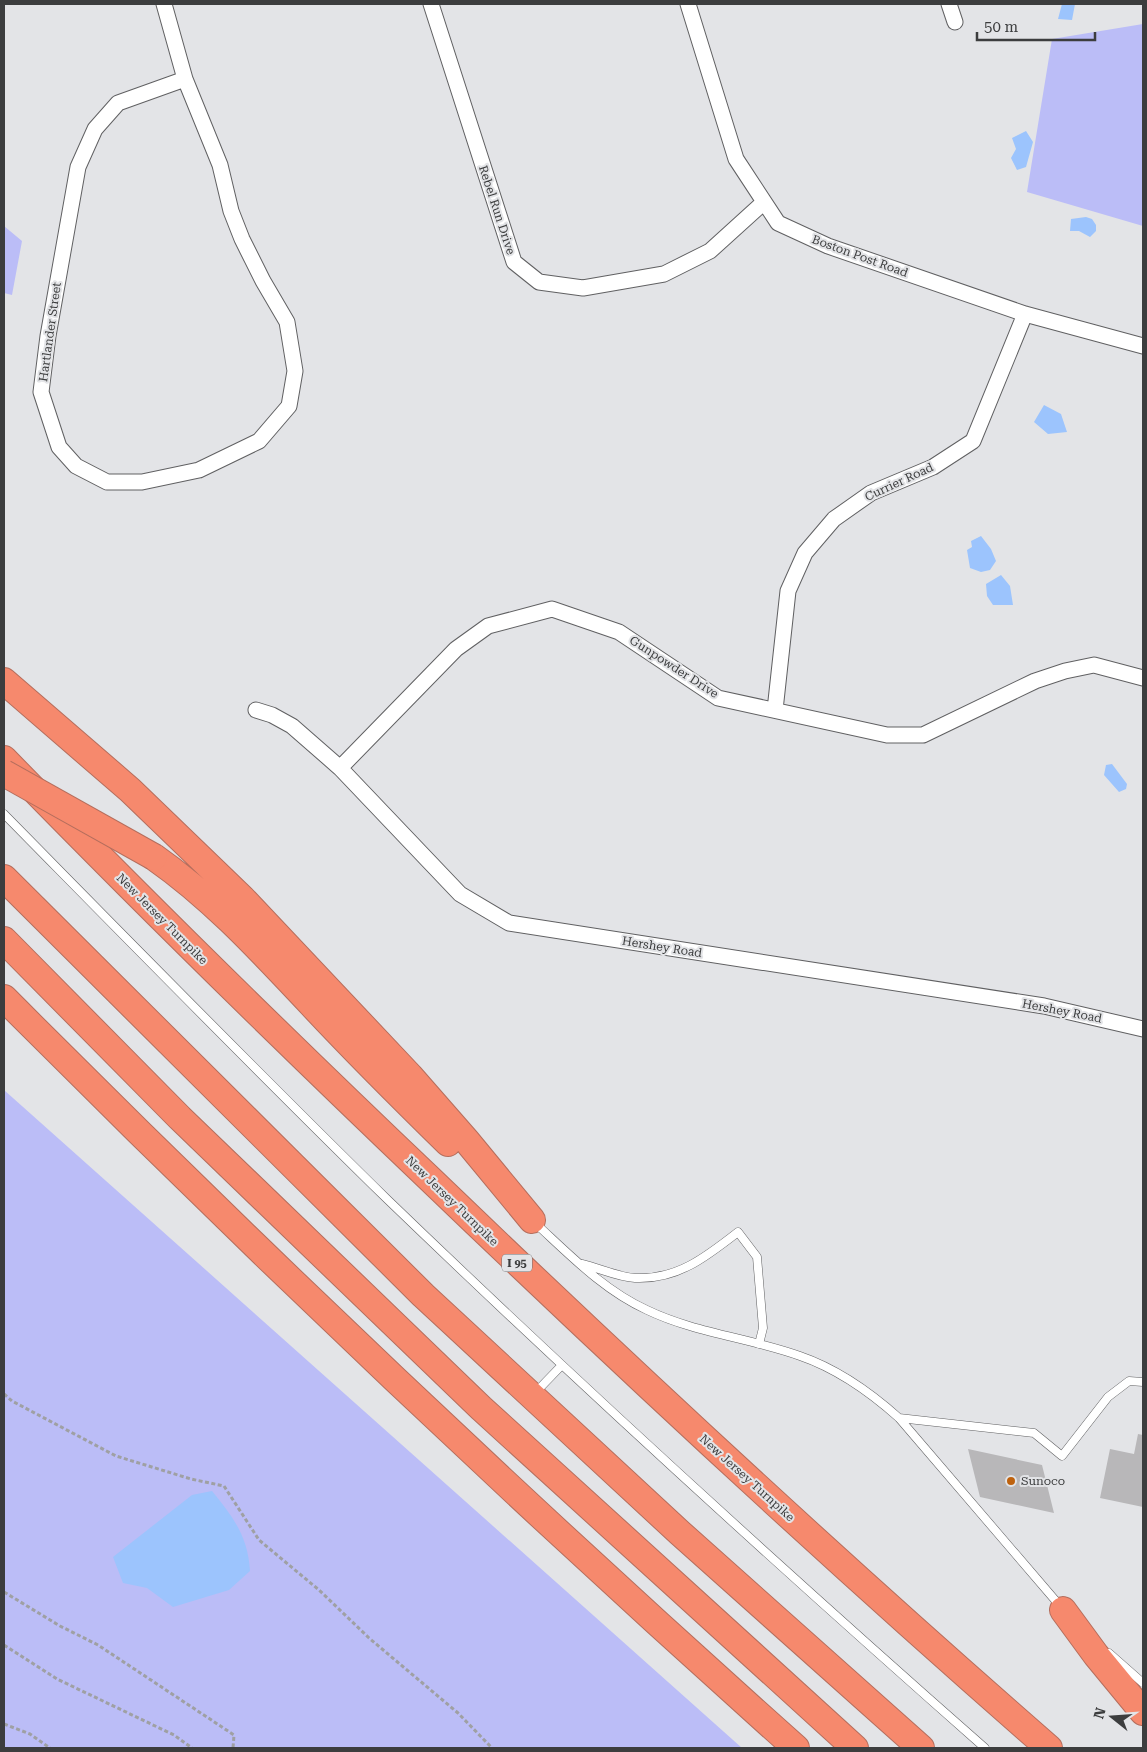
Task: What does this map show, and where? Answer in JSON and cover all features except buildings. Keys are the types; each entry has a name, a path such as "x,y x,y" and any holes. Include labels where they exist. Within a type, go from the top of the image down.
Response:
{"highway":[{"path":"4,681 130,790 242,898 410,1076 532,1220"},
{"name":"New Jersey Turnpike","path":"4,759 260,1016 568,1312 744,1476 1049,1748"},
{"path":"4,773 154,857 186,880 228,916 400,1097 532,1220"},
{"path":"4,878 423,1295 532,1397 921,1748"},
{"path":"4,940 180,1118 474,1401 654,1568 855,1748"},
{"path":"4,998 146,1141 452,1434 624,1594 796,1748"},
{"path":"1063,1610 1096,1655 1143,1712"}],"street":[{"name":"Hartlander Street","path":"164,4 185,79 220,165 231,211 242,239 286,322 296,371 290,406 259,441 198,470 142,482 107,482 76,466 59,447 41,392 52,308 78,167 95,129 118,103 185,79"},
{"name":"Rebel Run Drive","path":"431,4 514,262 539,282 583,288 664,274 710,251 764,202"},
{"name":"Boston Post Road","path":"688,4 736,159 778,222 828,246 1025,314 1143,346"},
{"path":"949,4 955,22"},
{"name":"Currier Road","path":"775,710 788,591 805,553 834,519 871,492 934,467 972,440 1025,314"},
{"name":"Gunpowder Drive","path":"340,768 456,649 488,626 552,609 619,632 718,698 887,735 923,735 1034,681 1065,671 1094,666 1143,678"},
{"name":"Hershey Road","path":"256,710 272,715 292,726 340,768 460,894 510,922 1044,1006 1143,1028"}],"lane":[{"path":"4,814 242,1056 562,1365 764,1550 985,1748"},
{"path":"532,1220 580,1264 619,1295 648,1310 678,1322 801,1356 835,1371 870,1392 898,1418 1063,1610 1096,1640"},
{"path":"580,1264 633,1278 666,1276 707,1256 738,1232 757,1257 763,1328 760,1344"},
{"path":"532,1397 562,1365"},
{"path":"898,1418 1034,1433 1062,1456 1108,1397 1129,1381 1143,1382"},
{"path":"1102,1646 1143,1683"}],"path":[{"path":"4,1394 12,1401 116,1456 191,1479 224,1486 259,1540 319,1590 369,1638 458,1713 492,1748"},
{"path":"4,1592 60,1626 98,1645 234,1735 233,1748"},
{"path":"4,1645 57,1679 174,1735 192,1748"},
{"path":"4,1724 30,1734 50,1748"}],"shaded area":[{"path":"1062,4 1075,4 1072,20 1058,19"},
{"path":"1143,24 1143,226 1027,192 1052,39"},
{"path":"1026,131 1033,142 1026,167 1017,170 1011,158 1016,149 1012,138"},
{"path":"1086,217 1092,219 1096,225 1096,231 1090,237 1079,231 1070,231 1071,219"},
{"path":"4,226 22,241 12,295 4,293"},
{"path":"1044,405 1061,414 1067,432 1048,434 1034,422"},
{"path":"981,536 991,549 996,561 990,570 981,572 970,568 967,550 972,547 971,541"},
{"path":"1001,575 1010,586 1013,605 993,605 987,596 986,584"},
{"path":"1112,764 1127,784 1126,789 1119,792 1104,775 1106,765"},
{"path":"4,1090 742,1748 4,1748"},
{"path":"212,1491 227,1510 243,1537 250,1571 229,1590 173,1607 147,1588 123,1583 113,1557 192,1495"}],"place":[{"name":"Sunoco","path":"1011,1481"}]}
